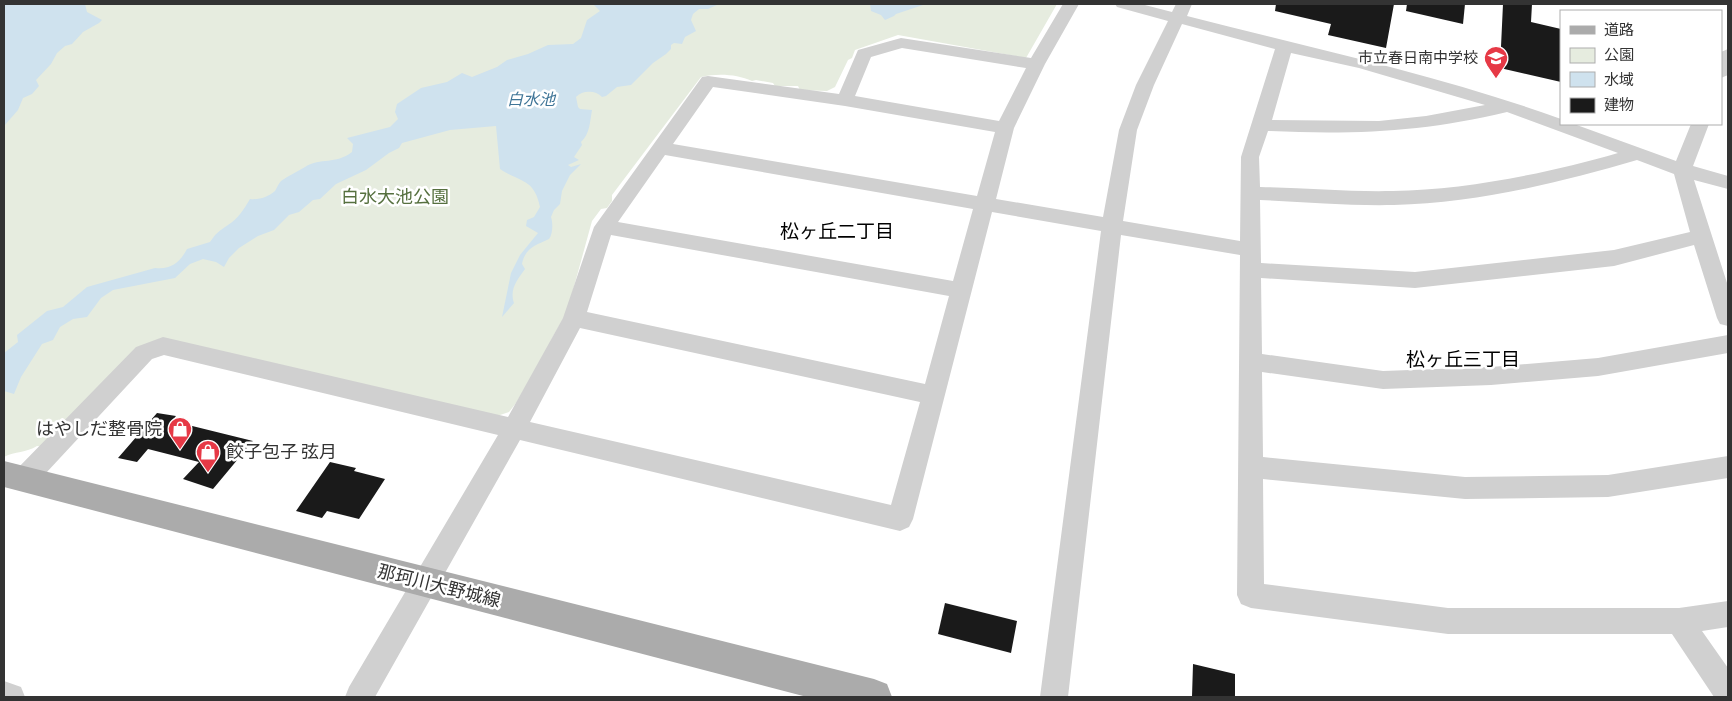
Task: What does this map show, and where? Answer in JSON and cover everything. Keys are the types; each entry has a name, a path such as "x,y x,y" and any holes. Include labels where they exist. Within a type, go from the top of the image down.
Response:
{"main road":[{"name":"那珂川大野城線","path":"14,476 874,697"}],"street":[{"path":"14,476 144,353 163,346 900,519 1005,128 1036,64 1071,4"},
{"path":"1123,4 1181,11 1284,46 1364,64 1508,106 1682,170 1728,182"},
{"path":"1054,697 1112,225 1128,130 1145,86 1181,11"},
{"path":"845,100 864,54 901,43 1036,64"},
{"path":"1284,46 1250,157 1251,595 1448,621 1680,621 1728,614"},
{"path":"1722,70 1728,54"},
{"path":"359,697 514,429 574,318 604,227 708,81 845,100 1005,128"},
{"path":"1261,125 1321,129 1382,127 1449,118 1508,106"},
{"path":"1700,125 1682,170 1701,236 1721,273 1728,318"},
{"path":"660,148 1112,225 1251,260 1415,280 1614,258 1701,236"},
{"path":"1251,193 1394,198 1471,191 1578,171 1638,154"},
{"path":"604,227 961,290"},
{"path":"574,318 933,395"},
{"path":"1251,362 1383,380 1491,376 1598,367 1728,344"},
{"path":"1251,467 1465,488 1608,486 1728,467"},
{"path":"1680,621 1728,692"},
{"path":"4,695 11,697"}],"green space":[{"name":"白水大池公園","path":"4,4 1057,4 1026,58 898,35 855,50 835,87 827,91 800,90 798,86 775,86 773,83 752,81 733,76 701,77 612,195 612,201 607,208 601,209 592,221 567,312 549,347 509,412 494,417 162,342 45,447 37,446 4,457"}],"water":[{"path":"4,4 85,4 87,12 102,20 83,32 72,44 65,46 57,53 51,64 36,80 39,86 32,94 23,98 18,110 4,126"},
{"name":"白水池","path":"593,4 719,4 708,9 699,9 693,14 691,20 696,31 685,37 682,44 674,43 671,45 671,49 666,54 653,63 631,85 617,87 602,97 596,93 589,92 582,93 576,97 580,109 592,110 588,131 574,157 579,160 568,165 571,167 581,164 570,175 562,191 560,204 554,210 551,217 552,228 549,239 528,251 523,259 522,264 525,269 513,289 514,303 502,317 511,273 520,255 538,233 526,226 527,220 534,217 540,207 534,191 526,182 500,169 496,126 450,130 402,143 399,148 366,170 336,184 320,199 313,200 299,212 289,215 274,230 258,236 239,248 229,258 224,267 216,262 203,259 190,264 175,278 113,290 101,298 87,317 73,319 60,327 53,340 42,344 21,377 14,394 4,391 4,353 18,342 17,335 47,311 63,307 87,287 155,268 166,268 174,264 187,249 210,242 218,232 238,217 250,199 269,195 275,191 281,181 311,164 346,156 352,152 353,144 347,138 390,127 398,119 395,112 397,104 421,88 447,82 462,73 472,77 497,67 507,60 528,54 548,45 573,44 581,38 587,20 600,11"},
{"path":"870,4 926,4 896,14 885,20 881,15 871,11"}],"building":[{"path":"1276,4 1394,4 1386,48 1328,35 1331,24 1275,11"},
{"path":"1407,4 1465,4 1463,24 1406,11"},
{"path":"1503,4 1532,4 1531,22 1560,29 1560,82 1500,68"},
{"path":"157,413 176,416 172,421 253,441 213,489 183,479 199,462 148,449 137,462 118,458"},
{"path":"330,462 356,468 354,471 385,479 359,519 327,511 322,518 296,511"},
{"path":"945,603 1017,621 1011,653 938,634"},
{"path":"1193,664 1235,674 1235,697 1192,697"}],"place":[{"name":"市立春日南中学校","path":"1496,79"},
{"name":"はやしだ整骨院","path":"180,450"},
{"name":"餃子包子 弦月","path":"208,473"}],"district":[{"name":"松ヶ丘二丁目","path":"837,231"},
{"name":"松ヶ丘三丁目","path":"1463,359"}]}
